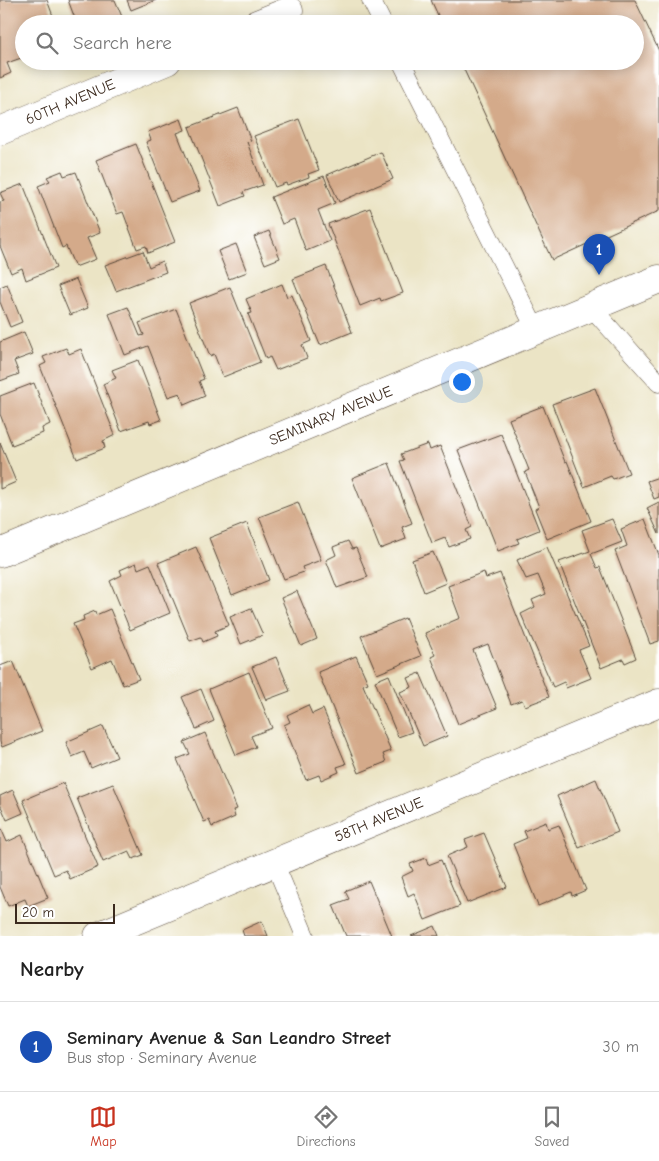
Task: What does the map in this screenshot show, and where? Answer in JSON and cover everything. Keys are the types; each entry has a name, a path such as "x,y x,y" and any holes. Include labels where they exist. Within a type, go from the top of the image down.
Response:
{"street":[{"path":"279,15 289,11"},
{"name":"60TH AVENUE","path":"0,131 146,70"},
{"name":"SEMINARY AVENUE","path":"0,553 659,279"},
{"name":"58TH AVENUE","path":"98,936 659,702"}],"lane":[{"path":"371,0 378,15"},
{"path":"406,70 536,330"},
{"path":"591,307 659,383"},
{"path":"274,862 305,936"}],"building":[{"path":"0,0 47,0 53,15 15,15 15,60 7,63 11,73 0,78"},
{"path":"68,0 115,0 121,15 74,15"},
{"path":"127,0 156,0 131,10"},
{"path":"431,0 635,0 642,15 438,15"},
{"path":"644,19 659,51 659,211 552,260 464,70 644,70"},
{"path":"238,108 251,141 247,142 263,185 243,192 245,196 220,206 189,127"},
{"path":"181,119 185,130 177,133 200,191 170,202 146,142 151,140 148,132"},
{"path":"299,119 319,170 308,174 309,177 275,187 254,136"},
{"path":"136,144 175,242 148,253 146,246 137,249 123,212 117,214 96,160"},
{"path":"381,152 393,179 339,202 327,175"},
{"path":"62,171 64,176 76,172 100,233 87,238 96,259 75,267 66,246 62,248 38,186 50,181 47,177"},
{"path":"324,176 335,203 318,210 330,241 306,251 294,219 282,224 271,197"},
{"path":"23,184 56,268 26,280 22,268 11,273 0,246 0,202 4,201 0,193"},
{"path":"370,208 403,293 381,301 380,298 360,306 328,224"},
{"path":"269,231 280,258 265,264 254,237"},
{"path":"236,244 247,272 229,279 218,251"},
{"path":"143,251 149,267 162,261 166,272 116,291 105,265"},
{"path":"326,266 352,332 320,345 293,279"},
{"path":"76,279 88,308 70,315 58,286"},
{"path":"7,284 22,322 10,327 0,302 0,287"},
{"path":"282,284 287,297 292,295 311,341 302,345 307,358 276,370 270,357 266,359 248,314 252,313 246,299"},
{"path":"230,287 260,362 223,377 214,354 210,356 189,303"},
{"path":"128,307 140,336 144,335 139,323 176,309 204,379 199,381 205,396 184,405 180,393 168,397 148,346 125,355 109,314"},
{"path":"24,332 33,354 14,361 19,374 0,381 0,342"},
{"path":"66,348 69,354 81,349 115,435 103,441 105,448 77,459 40,366 46,363 43,357"},
{"path":"138,360 161,420 150,424 149,421 121,431 103,384 116,378 112,370"},
{"path":"34,383 50,424 42,428 43,433 12,445 0,414 0,396"},
{"path":"595,388 629,473 613,479 611,476 584,487 552,404"},
{"path":"543,406 591,521 547,539 535,509 539,507 525,472 529,470 509,419"},
{"path":"501,434 539,530 517,539 519,543 498,551 458,450"},
{"path":"0,443 16,482 0,489"},
{"path":"428,444 430,450 440,446 472,527 466,530 470,539 449,547 445,538 432,543 400,461 404,460 401,454"},
{"path":"389,463 412,523 402,527 406,539 380,549 352,478"},
{"path":"659,477 659,497 654,499 647,481"},
{"path":"298,502 321,560 302,567 304,572 284,579 259,517"},
{"path":"659,502 659,534 647,508"},
{"path":"612,519 622,542 591,554 597,568 600,567 636,658 625,663 623,659 601,668 559,562 590,551 582,530"},
{"path":"645,519 659,555 659,641 650,644 615,551 627,546 621,529"},
{"path":"247,523 269,580 232,595 209,538"},
{"path":"348,541 352,549 356,548 368,577 337,588 326,560 336,555 333,547"},
{"path":"196,547 229,625 215,631 217,636 203,642 201,637 190,641 158,563"},
{"path":"547,547 589,646 579,650 591,678 566,688 564,682 553,687 521,614 535,607 532,600 546,594 538,575 526,579 517,560"},
{"path":"433,552 446,583 424,592 412,560"},
{"path":"136,563 138,569 150,564 170,613 130,630 110,581 122,575 120,570"},
{"path":"484,572 486,578 500,573 549,697 525,706 522,700 511,704 488,644 473,650 497,708 458,724 431,657 435,655 425,633 460,618 448,586"},
{"path":"297,591 317,639 301,646 281,598"},
{"path":"251,608 263,635 241,644 230,617"},
{"path":"110,609 139,679 123,685 112,659 92,668 73,624 84,620 83,616 95,611 96,615"},
{"path":"405,618 421,656 377,674 361,636"},
{"path":"356,656 368,683 363,685 391,751 383,754 386,762 359,773 318,672"},
{"path":"276,657 290,691 266,700 252,667"},
{"path":"13,661 42,731 2,747 0,742 0,666"},
{"path":"249,672 272,728 251,736 256,747 236,755 209,689"},
{"path":"420,673 447,736 423,746 400,692 412,687 408,678"},
{"path":"389,675 412,732 398,737 375,681"},
{"path":"201,689 214,721 196,729 182,697"},
{"path":"308,705 312,714 323,709 346,764 337,767 339,772 321,780 319,775 306,780 284,725 290,722 287,715"},
{"path":"103,726 117,757 91,768 84,752 72,757 66,742"},
{"path":"205,733 237,809 233,810 235,817 212,827 209,820 204,822 177,759 190,754 184,742"},
{"path":"596,779 618,832 579,848 557,796"},
{"path":"63,783 98,867 70,879 66,870 54,875 23,800"},
{"path":"113,784 143,855 133,859 129,851 103,862 77,798"},
{"path":"13,790 23,813 7,820 0,804 0,796"},
{"path":"546,822 548,829 559,825 586,890 572,896 571,892 538,906 513,844 527,838 524,831"},
{"path":"0,826 7,842 22,835 48,898 28,906 25,899 8,906 0,887"},
{"path":"484,833 507,887 467,903 447,856 468,847 465,840"},
{"path":"426,858 428,865 441,860 460,906 425,920 414,893 408,896 401,877 413,871 410,864"},
{"path":"369,881 392,936 346,936 333,905 349,899 345,891"},
{"path":"262,921 268,936 244,936 242,930"},
{"path":"435,926 439,936 411,936"}],"place":[{"name":"Seminary Avenue & San Leandro Street","path":"599,275"}]}
